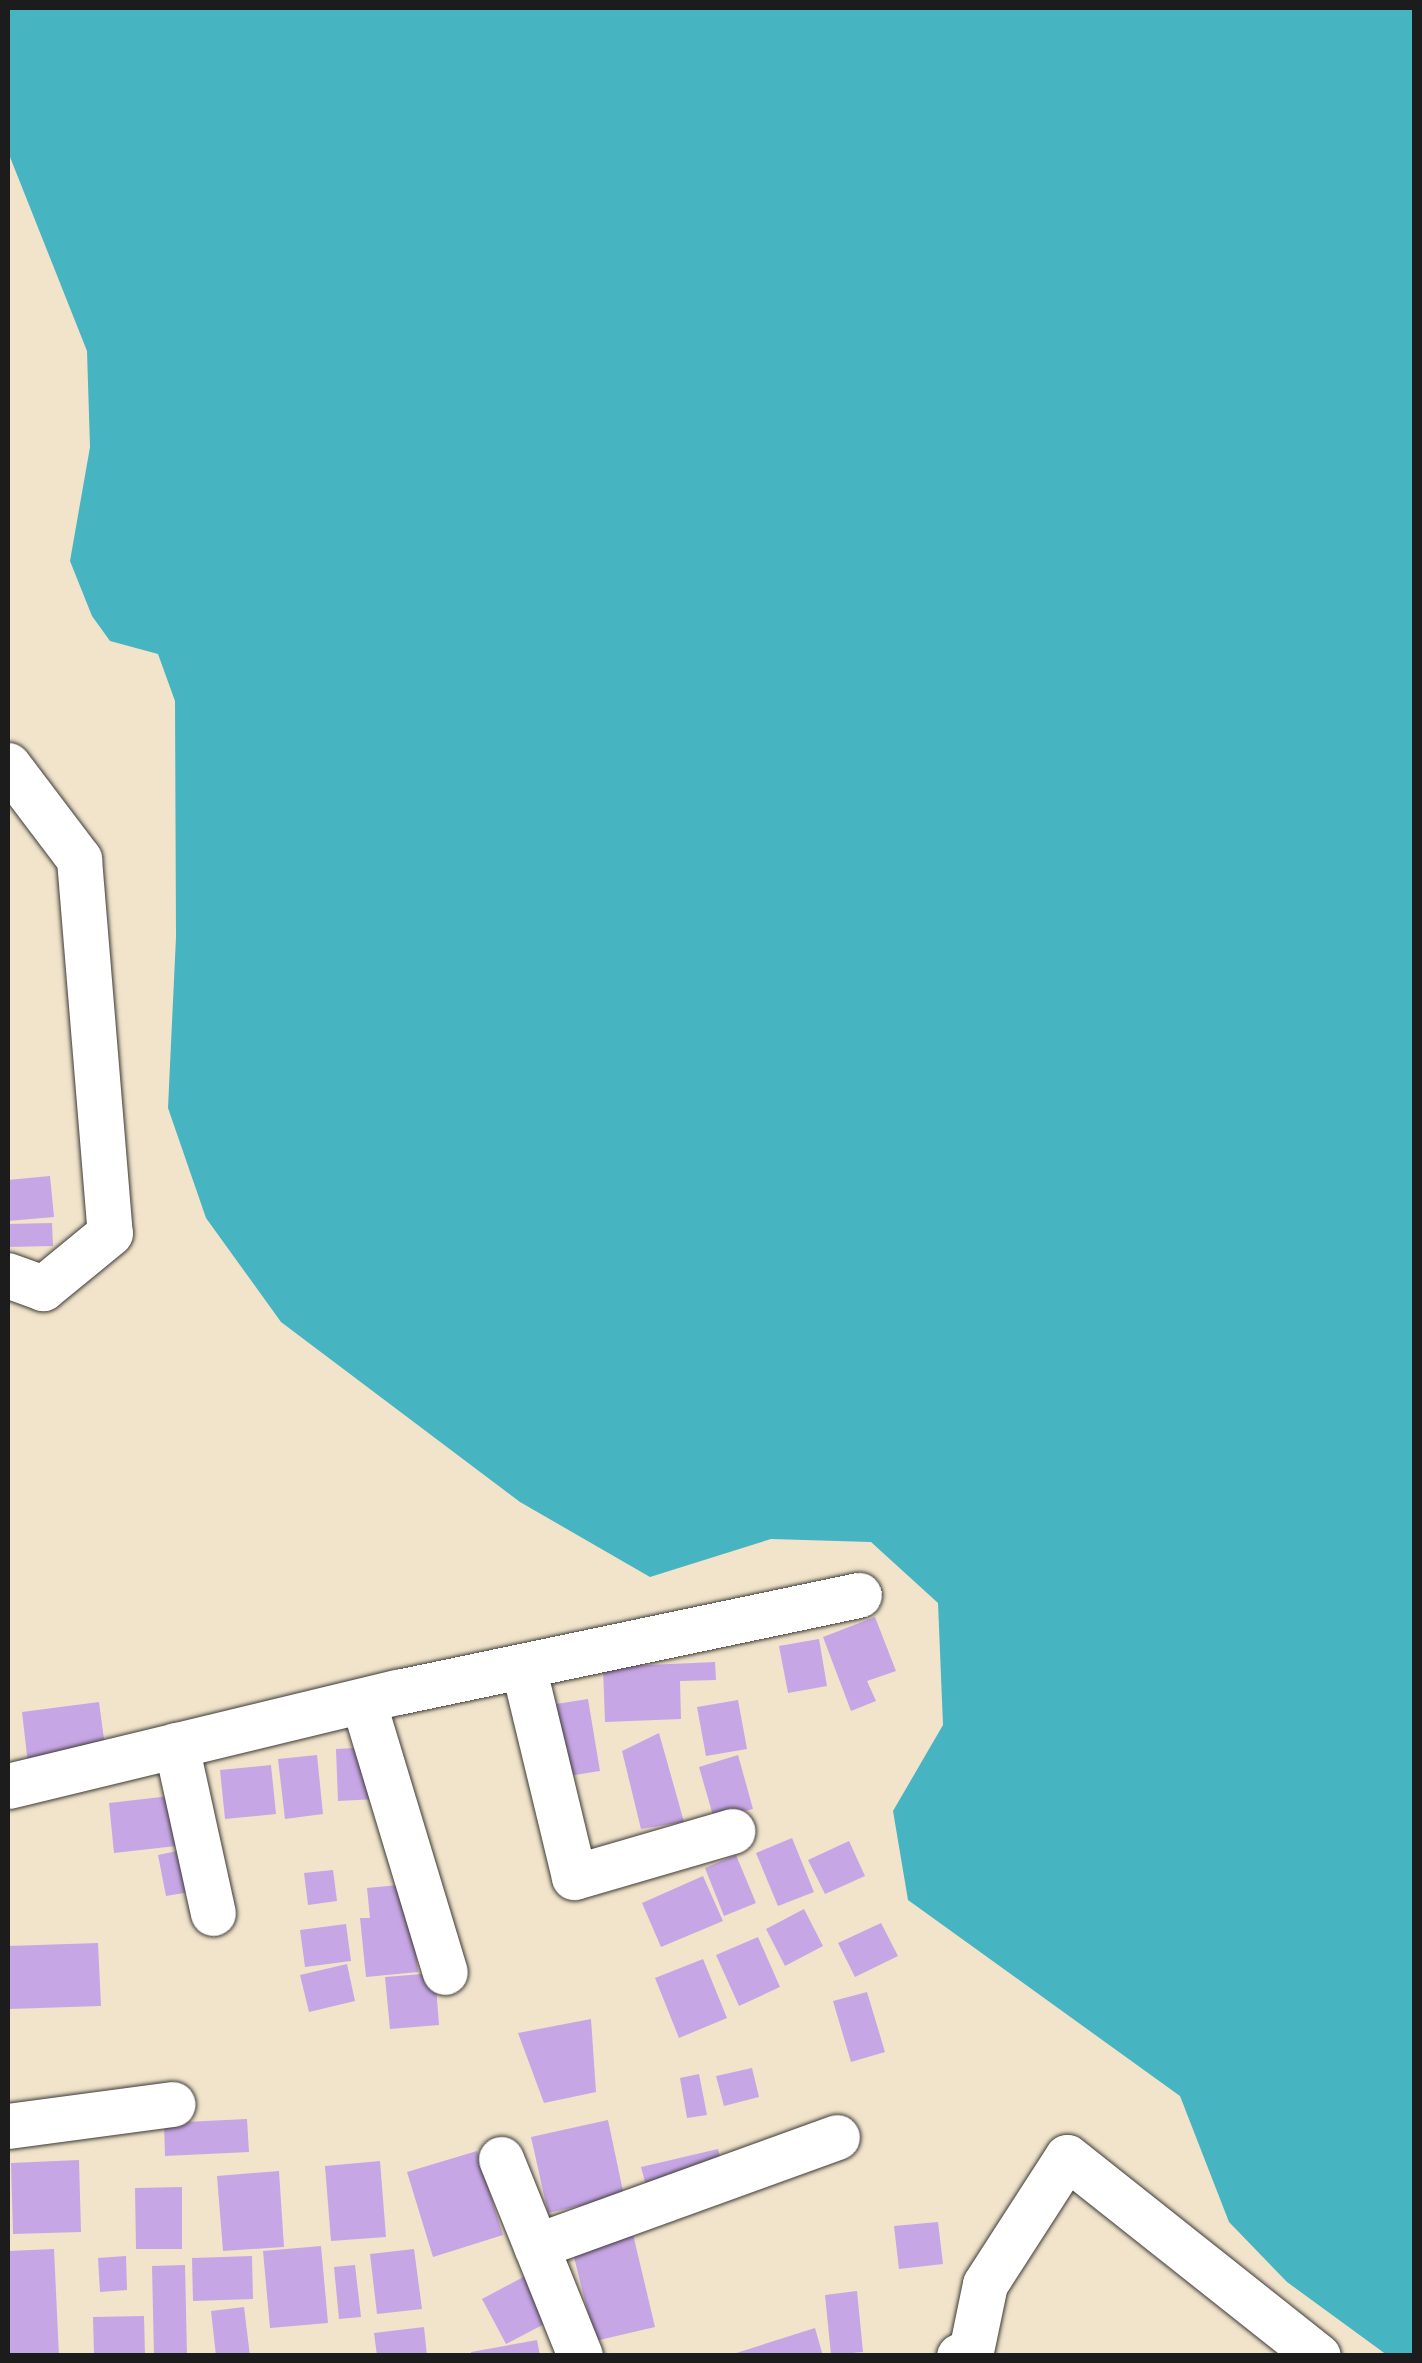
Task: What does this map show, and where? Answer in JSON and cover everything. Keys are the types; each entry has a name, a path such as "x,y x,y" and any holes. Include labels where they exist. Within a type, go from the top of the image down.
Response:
{"street":[{"path":"8,765 79,859 110,1233 43,1288 8,1275"},
{"path":"8,1786 363,1701 859,1595"},
{"path":"522,1666 574,1877 732,1831"},
{"path":"363,1701 445,1972"},
{"path":"176,1745 213,1912"},
{"path":"8,2126 173,2104"},
{"path":"536,2246 837,2137"},
{"path":"959,2356 971,2351 985,2284 1067,2157 1318,2356"},
{"path":"501,2160 580,2356"}],"water":[{"path":"8,8 1414,8 1414,2355 1387,2355 1287,2282 1229,2222 1180,2096 908,1900 893,1811 943,1725 938,1603 871,1542 771,1539 650,1577 520,1502 281,1322 206,1218 168,1108 176,937 175,701 158,654 110,641 92,616 70,561 90,447 87,351 8,152"}],"building":[{"path":"50,1176 54,1217 8,1221 8,1180"},
{"path":"52,1223 53,1246 8,1247 8,1224"},
{"path":"875,1617 896,1671 867,1681 876,1701 851,1711 823,1637"},
{"path":"819,1639 827,1686 788,1693 779,1646"},
{"path":"715,1662 716,1680 680,1681 681,1719 605,1722 603,1667"},
{"path":"588,1699 600,1771 568,1776 556,1704"},
{"path":"738,1700 747,1749 706,1756 697,1707"},
{"path":"99,1702 107,1762 29,1773 22,1712"},
{"path":"659,1733 684,1822 641,1829 622,1751"},
{"path":"374,1747 377,1799 338,1801 336,1749"},
{"path":"317,1755 323,1814 285,1819 278,1759"},
{"path":"738,1755 753,1809 714,1819 699,1767"},
{"path":"271,1765 276,1814 225,1819 220,1770"},
{"path":"170,1796 176,1846 114,1853 109,1803"},
{"path":"792,1838 814,1892 778,1906 756,1853"},
{"path":"849,1841 865,1876 825,1894 808,1860"},
{"path":"182,1850 190,1892 166,1896 158,1855"},
{"path":"736,1855 756,1903 724,1916 705,1868"},
{"path":"333,1870 337,1901 308,1905 304,1873"},
{"path":"703,1876 723,1921 661,1947 642,1903"},
{"path":"409,1884 418,1972 366,1977 360,1918 370,1918 367,1888"},
{"path":"804,1909 823,1946 785,1966 766,1929"},
{"path":"881,1923 898,1956 855,1977 838,1943"},
{"path":"346,1924 351,1961 305,1967 300,1930"},
{"path":"758,1937 780,1987 739,2006 716,1955"},
{"path":"98,1943 101,2006 9,2009 8,1946"},
{"path":"703,1959 727,2018 679,2038 655,1978"},
{"path":"347,1964 355,2001 309,2012 300,1975"},
{"path":"435,1973 439,2025 390,2029 385,1977"},
{"path":"867,1992 885,2052 851,2062 833,2001"},
{"path":"591,2019 596,2092 544,2103 518,2033"},
{"path":"752,2068 759,2097 724,2106 716,2076"},
{"path":"699,2074 707,2115 687,2118 680,2078"},
{"path":"247,2119 249,2152 165,2156 164,2123"},
{"path":"608,2120 624,2196 548,2213 531,2137"},
{"path":"718,2149 728,2190 652,2208 641,2167"},
{"path":"477,2151 503,2235 433,2257 407,2172"},
{"path":"79,2160 81,2232 13,2234 11,2163"},
{"path":"380,2161 386,2237 331,2241 325,2166"},
{"path":"279,2171 284,2247 223,2251 217,2176"},
{"path":"182,2187 182,2249 136,2249 135,2188"},
{"path":"938,2222 943,2264 899,2269 894,2226"},
{"path":"632,2230 655,2327 595,2341 571,2245"},
{"path":"321,2246 328,2323 270,2328 263,2251"},
{"path":"54,2249 59,2356 8,2356 8,2251"},
{"path":"414,2249 422,2309 377,2314 370,2254"},
{"path":"126,2256 127,2290 100,2292 98,2258"},
{"path":"252,2256 253,2299 193,2301 192,2258"},
{"path":"185,2265 187,2356 154,2356 152,2266"},
{"path":"355,2265 361,2317 339,2319 334,2267"},
{"path":"527,2275 552,2320 506,2344 482,2299"},
{"path":"857,2291 863,2352 831,2355 825,2295"},
{"path":"244,2307 250,2356 216,2356 211,2311"},
{"path":"144,2316 145,2355 94,2356 93,2317"},
{"path":"424,2327 427,2356 377,2356 374,2333"},
{"path":"815,2328 823,2356 730,2356 730,2355"},
{"path":"537,2340 540,2356 471,2356 471,2352"}]}
